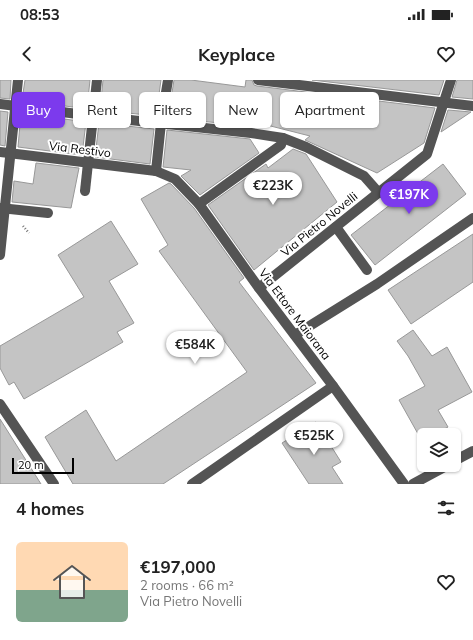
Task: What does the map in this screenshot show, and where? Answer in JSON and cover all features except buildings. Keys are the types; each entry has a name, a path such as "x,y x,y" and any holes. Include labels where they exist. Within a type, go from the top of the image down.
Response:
{"street":[{"path":"17,92 18,80"},
{"path":"96,92 97,80"},
{"path":"166,92 168,80"},
{"path":"258,80 473,106"},
{"name":"Via Pietro Novelli","path":"259,288 427,154 451,80"},
{"path":"0,104 12,106"},
{"path":"0,255 5,153 12,123"},
{"path":"85,191 92,128"},
{"path":"156,171 160,128"},
{"path":"206,128 283,138 306,147 364,176 379,193"},
{"path":"199,204 281,145 283,138"},
{"name":"Via Restivo","path":"5,153 156,171"},
{"name":"Via Ettore Maiorana","path":"156,171 175,179 199,204 259,288 333,386 404,484"},
{"path":"2,208 48,213"},
{"path":"295,335 377,284 473,218"},
{"path":"336,227 367,270"},
{"path":"192,484 333,386"},
{"path":"0,404 3,416 54,484"},
{"path":"461,458 473,451"},
{"path":"413,484 435,472"}],"path":[{"path":"22,225 29,233"}]}
